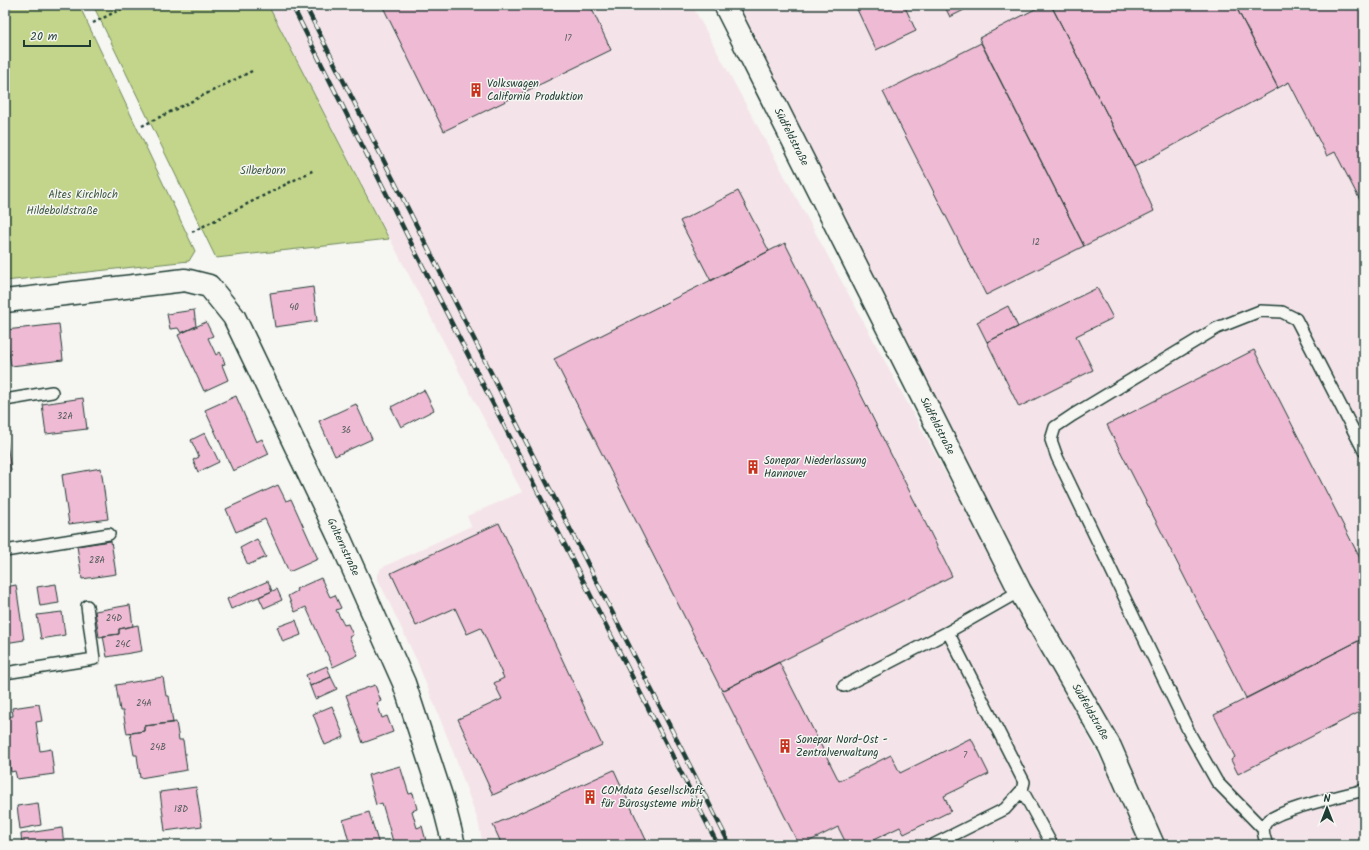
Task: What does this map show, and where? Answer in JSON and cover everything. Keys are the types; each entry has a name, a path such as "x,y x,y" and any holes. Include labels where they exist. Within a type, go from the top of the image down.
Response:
{"street":[{"name":"Südfeldstraße","path":"725,5 1020,591 1110,747 1153,845"},
{"name":"Golternstraße","path":"5,301 184,280 209,286 234,317 340,539 404,683 443,802 454,845"}],"lane":[{"path":"1263,829 1217,782 1191,736 1057,457 1051,440 1055,427 1217,328 1260,311 1267,311 1282,312 1296,319 1364,451"},
{"path":"5,400 52,392"},
{"path":"5,550 109,534"},
{"path":"844,686 948,632 1020,591"},
{"path":"5,673 94,659 87,606"},
{"path":"933,845 1005,809 1022,790 1024,782 948,632"},
{"path":"1022,790 1052,845"},
{"path":"1266,845 1263,829 1265,823 1273,817 1289,810 1364,790"}],"path":[{"path":"93,24 129,5"},
{"path":"142,126 252,71"},
{"path":"192,232 314,170"}],"shaded area":[{"path":"268,5 692,5 1147,845 483,845 478,821 454,754 417,661 377,577 381,568 471,526 467,516 522,492"},
{"path":"725,5 1364,5 1364,845 1150,845"}],"green space":[{"name":"Altes Kirchloch","path":"5,5 79,5 195,251 189,261 5,281"},
{"name":"Silberborn","path":"93,5 268,5 389,239 216,258"}],"building":[{"name":"Volkswagen California Produktion","path":"382,5 590,5 611,50 444,131"},
{"path":"855,5 904,5 916,31 876,50"},
{"path":"944,5 969,5 970,7 950,17"},
{"path":"1043,5 1051,5 1134,167 1154,211 1084,246 979,38"},
{"path":"1051,5 1235,5 1278,88 1134,167"},
{"path":"1235,5 1364,5 1364,208 1335,152 1327,156 1289,82 1278,88"},
{"path":"981,43 1084,246 986,295 883,92"},
{"path":"738,191 769,251 711,281 680,221"},
{"name":"Sonepar Niederlassung Hannover","path":"785,243 952,576 722,691 554,359"},
{"path":"313,287 317,321 275,327 270,293"},
{"path":"1097,288 1113,318 1076,336 1093,370 1019,407 987,342"},
{"path":"1008,306 1018,327 987,342 977,322"},
{"path":"194,310 196,326 181,333 178,328 170,329 167,314"},
{"path":"206,322 213,336 208,338 216,355 220,352 223,358 225,364 222,365 228,380 204,391 178,335"},
{"path":"59,324 63,360 11,366 6,330"},
{"path":"1254,350 1364,566 1364,638 1246,698 1107,425"},
{"path":"424,390 434,410 401,427 391,407"},
{"path":"236,396 256,442 262,439 269,454 233,471 205,410"},
{"path":"83,398 87,429 46,434 42,404"},
{"path":"356,404 372,439 335,456 319,421"},
{"path":"205,433 219,462 198,472 193,460 199,457 191,440"},
{"path":"5,437 11,471 5,472"},
{"path":"101,468 108,519 69,524 62,475"},
{"path":"278,485 286,501 291,499 318,559 289,572 265,519 236,532 226,509"},
{"path":"499,523 602,745 493,795 458,719 502,699 494,683 504,678 481,628 467,634 455,608 416,626 391,573"},
{"path":"257,539 266,557 248,565 240,548"},
{"path":"111,541 116,574 82,579 77,546"},
{"path":"321,578 330,597 335,595 341,608 336,610 344,625 348,624 353,635 349,637 358,655 333,667 306,607 295,612 288,596 297,591 296,589"},
{"path":"268,581 272,591 231,609 227,599"},
{"path":"56,584 59,603 40,606 37,587"},
{"path":"16,585 24,640 5,643 5,587"},
{"path":"277,589 282,600 264,608 259,597"},
{"path":"130,605 133,626 119,629 119,634 99,637 95,611"},
{"path":"62,612 65,635 41,639 37,615"},
{"path":"296,620 301,635 283,642 277,627"},
{"path":"138,625 142,651 107,657 103,636 119,634 119,629"},
{"path":"1364,638 1364,710 1238,774 1231,760 1235,757 1214,715"},
{"name":"Sonepar Nord-Ost - Zentralverwaltung","path":"779,662 839,781 891,755 900,773 971,738 989,774 944,796 951,811 904,834 900,827 863,845 847,845 838,827 802,845 799,845 722,691"},
{"path":"327,666 331,677 310,686 306,675"},
{"path":"163,677 166,696 169,696 173,723 144,726 144,731 127,734 123,711 120,711 116,685"},
{"path":"331,677 337,689 315,699 310,686"},
{"path":"375,685 381,701 377,703 382,718 387,716 393,732 363,743 346,695"},
{"path":"39,704 42,721 36,722 40,751 51,749 54,774 17,779 15,771 11,772 5,730 5,717 13,716 12,708"},
{"path":"332,706 344,737 325,745 313,714"},
{"path":"176,722 179,740 183,740 187,770 140,778 137,755 134,755 130,733 144,731 144,726"},
{"path":"400,766 409,794 413,793 417,809 412,811 417,828 422,826 426,841 422,842 423,845 394,845 382,803 376,805 368,775"},
{"name":"COMdata Gesellschaft für Bürosysteme mbH","path":"614,770 647,842 640,845 502,845 493,825"},
{"path":"196,787 202,826 165,831 160,792"},
{"path":"38,803 41,825 20,829 17,806"},
{"path":"369,812 379,845 350,845 343,820"},
{"path":"62,828 64,845 22,845 21,834"}],"railway":[{"path":"292,5 417,255 718,845"},
{"path":"305,5 730,845"}],"place":[{"name":"Volkswagen California Produktion","path":"476,90"},
{"name":"Sonepar Niederlassung Hannover","path":"753,467"},
{"name":"Sonepar Nord-Ost - Zentralverwaltung","path":"785,746"},
{"name":"COMdata Gesellschaft für Bürosysteme mbH","path":"590,797"}],"park label":[{"name":"Hildeboldstraße","path":"62,211"}]}
